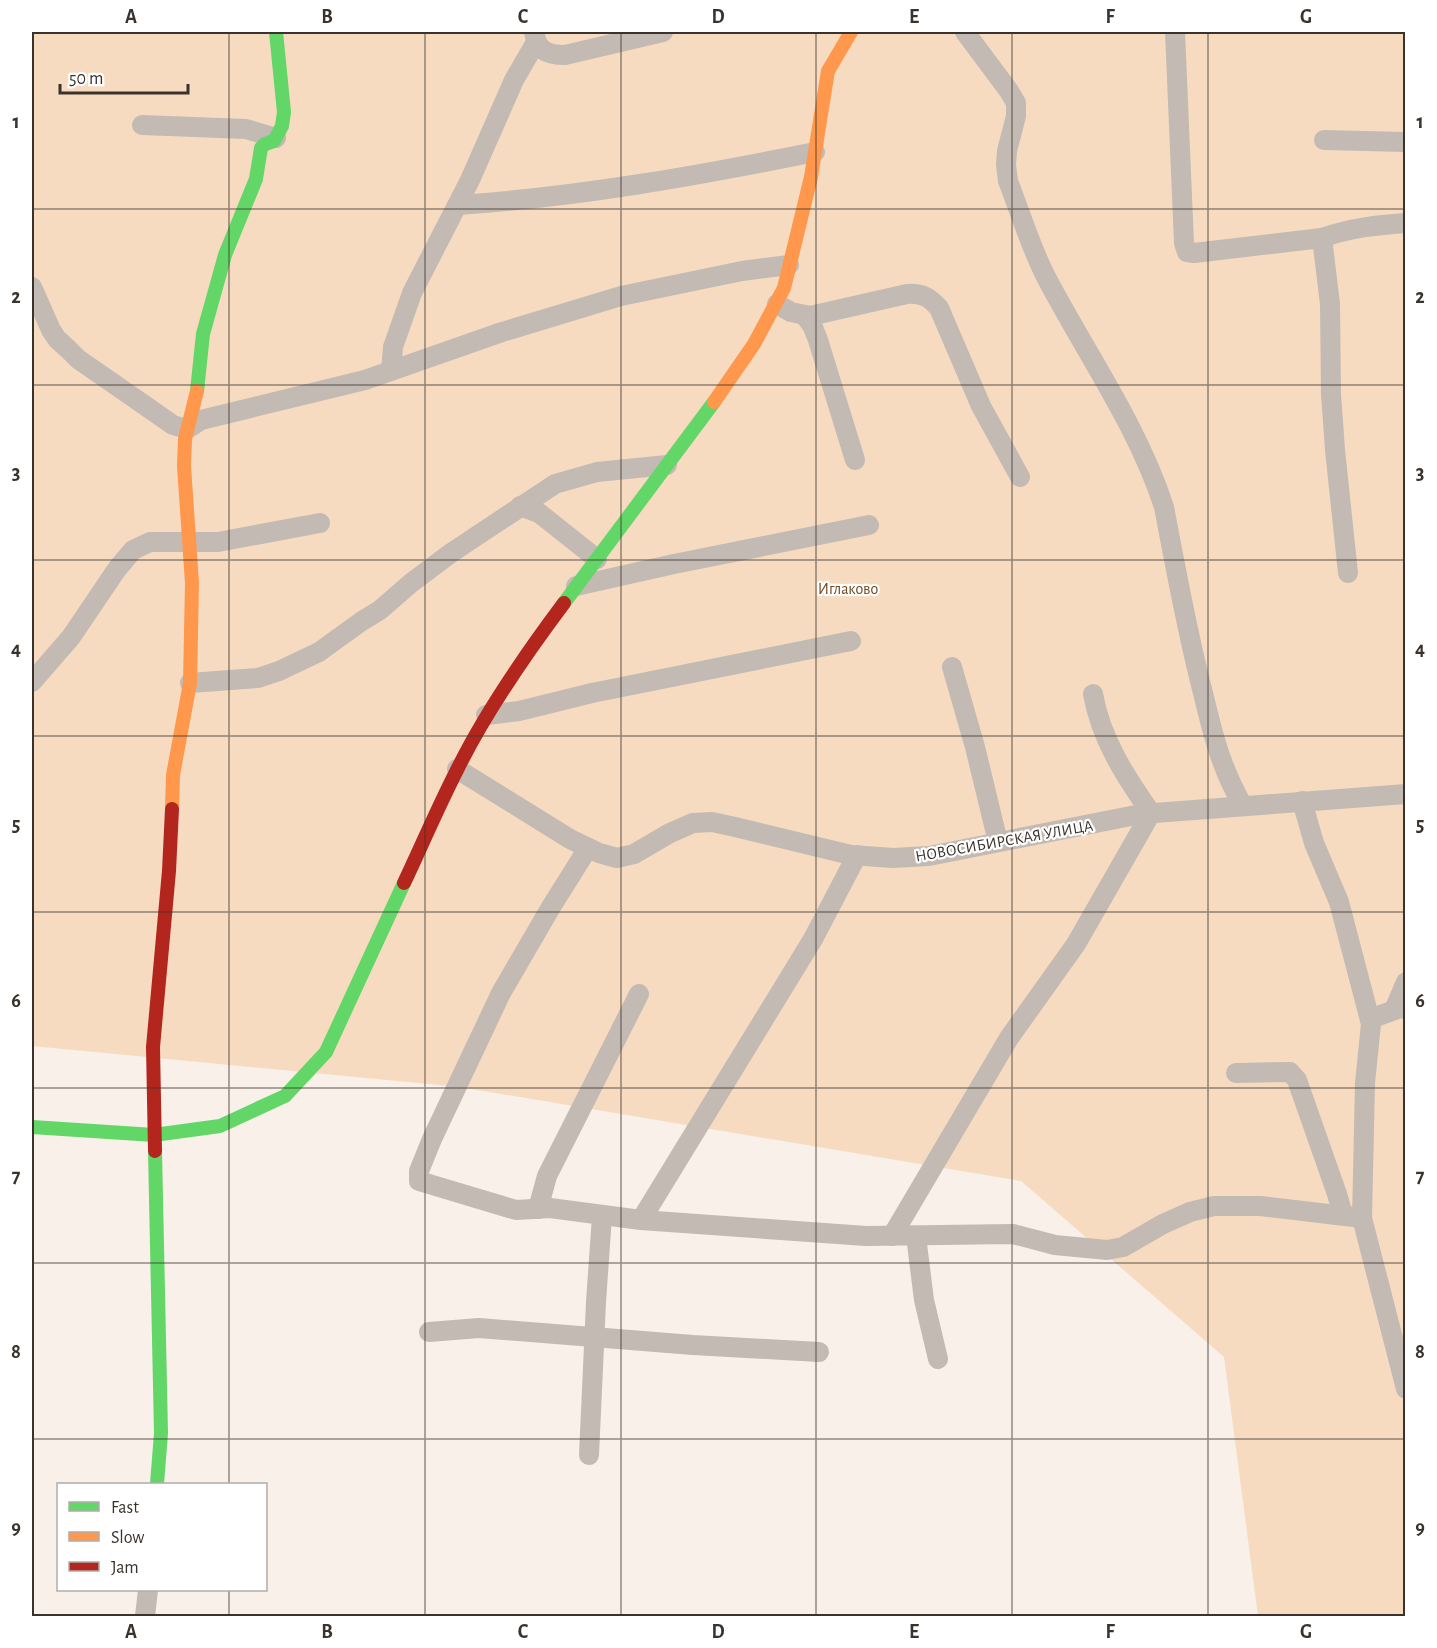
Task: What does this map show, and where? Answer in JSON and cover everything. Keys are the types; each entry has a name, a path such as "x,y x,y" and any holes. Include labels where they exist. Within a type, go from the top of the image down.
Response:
{"street":[{"path":"157,1483 161,1433 153,1047 169,871 173,775 190,683 192,583 184,466 187,429 195,406 203,334 225,255 236,225 248,205 256,179 261,148 276,138 282,126 284,112 276,32"},
{"path":"535,37 543,50 554,55 565,55 663,32"},
{"path":"32,1127 154,1135 220,1126 285,1095 326,1052 457,769 486,715 513,673 576,586 717,398 777,304 784,288 811,177 828,71 851,32"},
{"path":"965,32 1016,103 1016,116 1007,151 1008,181 1045,273 1107,383 1158,489 1164,507 1195,662 1218,752 1229,782 1243,806"},
{"path":"1175,32 1184,243 1187,252 1322,238 1337,232 1367,226 1406,223"},
{"path":"391,371 393,347 412,293 458,205 535,37"},
{"path":"142,125 246,129 276,138"},
{"path":"1324,140 1406,142"},
{"path":"458,205 528,199 675,180 815,152"},
{"path":"1322,238 1330,304 1330,394 1348,573"},
{"path":"187,429 201,420 325,390 391,371 502,332 621,296 742,271 789,265"},
{"path":"32,287 51,330 78,359 173,424 187,429"},
{"path":"777,304 791,312 805,316 907,294 919,294 929,298 939,308 981,406 1020,477"},
{"path":"805,316 812,324 818,340 855,460"},
{"path":"32,331 51,330"},
{"path":"190,683 258,678 319,652 380,610 411,583 555,484 597,472 667,465"},
{"path":"520,506 539,513 597,559"},
{"path":"32,682 71,637 117,569 133,550 150,542 218,542 320,523"},
{"path":"576,586 869,525"},
{"path":"486,715 519,711 592,693 757,662 851,641"},
{"path":"952,667 975,747 998,842"},
{"path":"892,1236 1010,1038 1076,944 1151,813 1115,758 1103,734 1093,694"},
{"name":"НОВОСИБИРСКАЯ УЛИЦА","path":"457,769 588,848 617,858 634,854 670,833 693,823 712,822 812,847 892,858 929,856 1151,813 1406,794"},
{"path":"1302,801 1314,843 1339,902 1371,1024 1352,1216"},
{"path":"588,848 501,993 432,1139 419,1171 419,1181 516,1210 550,1208 641,1220 892,1236 1013,1234 1055,1245 1107,1250 1124,1247 1163,1224 1191,1212 1214,1206 1260,1206 1352,1216"},
{"path":"641,1220 813,939 857,855"},
{"path":"1370,1019 1400,1009 1406,982"},
{"path":"538,1209 546,1176 639,994"},
{"path":"1236,1073 1282,1071 1290,1072 1297,1080 1338,1194 1352,1216 1406,1389"},
{"path":"589,1455 602,1216"},
{"path":"916,1236 926,1312 938,1359"},
{"path":"429,1332 479,1328 594,1338 819,1352"},
{"path":"145,1617 148,1591"}],"green space":[{"name":"Иглаково","path":"32,32 1405,32 1405,1616 1258,1616 1224,1357 1021,1181 460,1087 32,1046"}],"traffic: fast":[{"path":"197,391 203,334 225,255 256,179 261,148 274,141 282,126 284,112 276,32"},
{"path":"564,603 714,402"},
{"path":"32,1127 154,1135 220,1126 285,1096 326,1052 404,883"},
{"path":"155,1151 161,1433 157,1483"}],"traffic: slow":[{"path":"714,402 754,344 784,288 811,177 828,71 851,32"},
{"path":"172,809 173,775 190,683 192,583 184,466 185,439 197,391"}],"traffic: jam":[{"path":"404,883 480,726 564,603"},
{"path":"155,1151 153,1047 169,871 172,809"}]}
